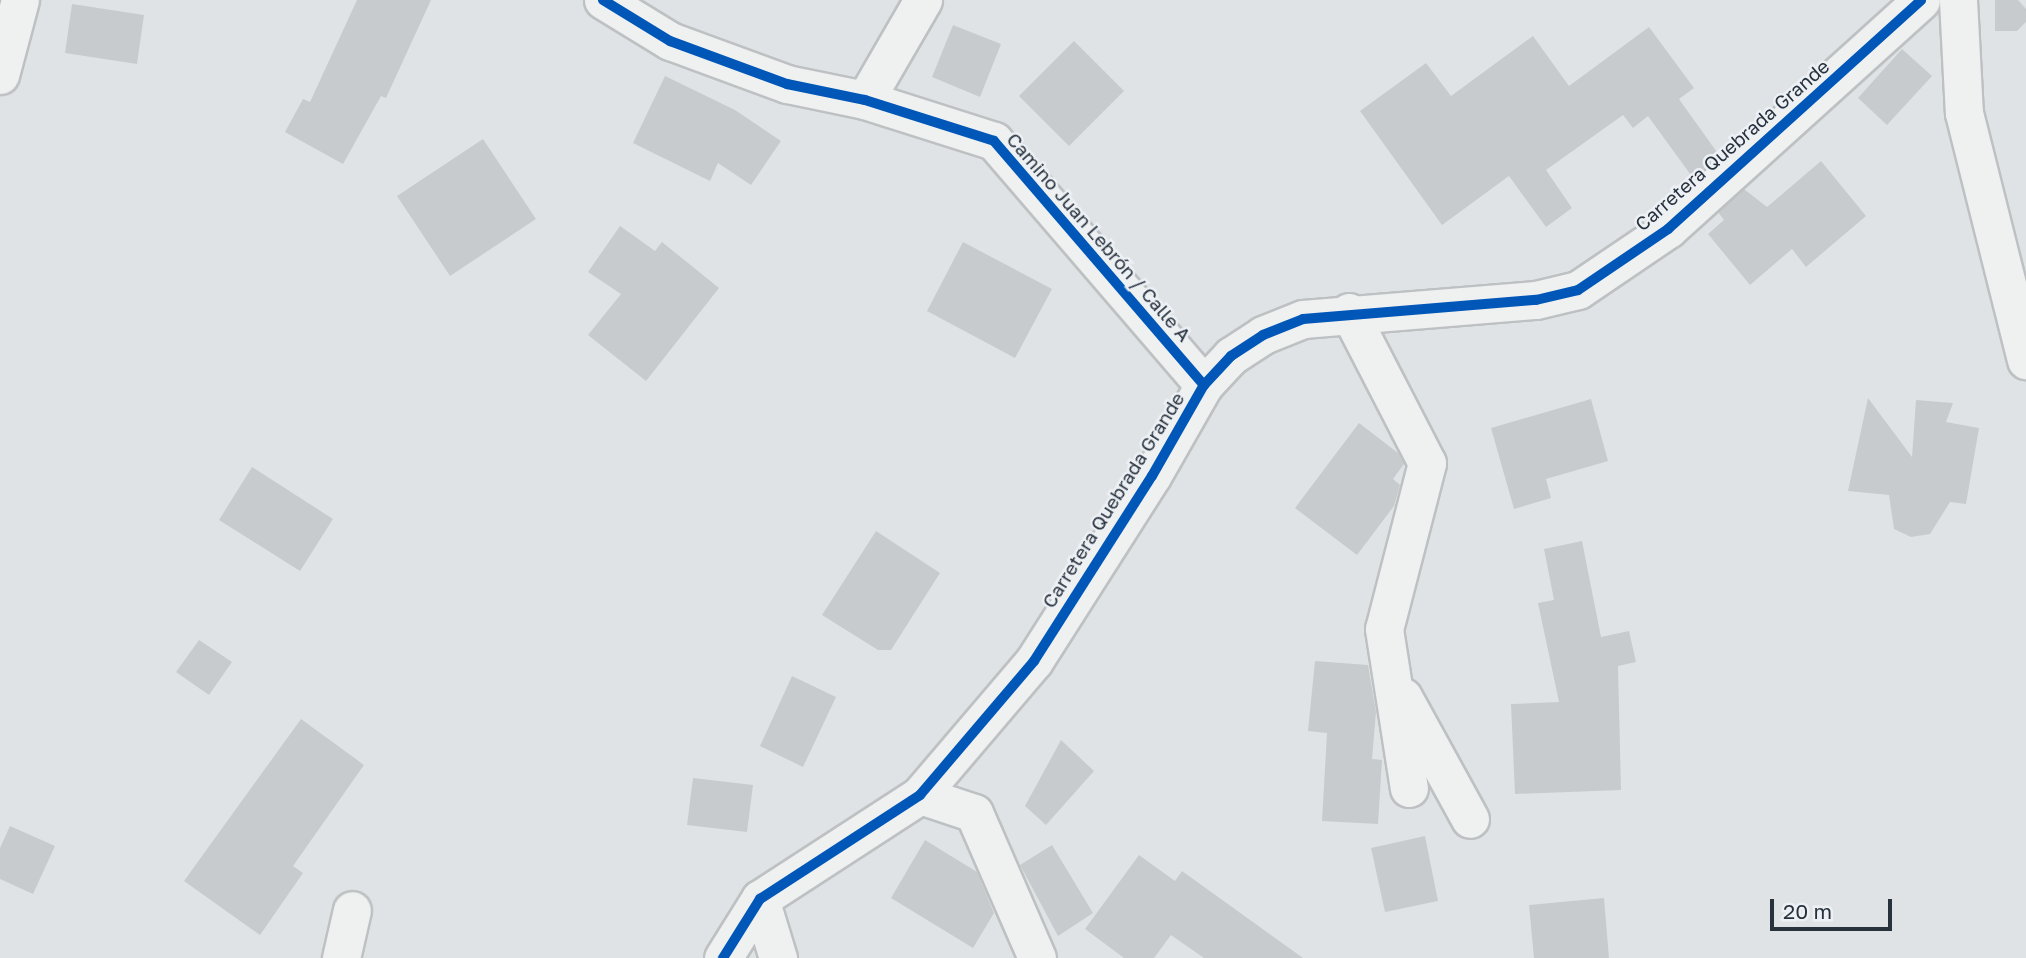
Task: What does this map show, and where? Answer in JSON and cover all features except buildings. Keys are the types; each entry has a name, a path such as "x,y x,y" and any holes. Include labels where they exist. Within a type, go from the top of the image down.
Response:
{"street":[{"path":"0,75 20,0"},
{"name":"Camino Juan Lebrón / Calle A","path":"603,0 670,41 787,84 865,100 994,141 1204,385"},
{"path":"865,100 923,0"},
{"name":"Carretera Quebrada Grande","path":"723,958 760,899 920,794 1034,661 1152,476 1204,385 1231,356 1263,334 1303,319 1349,312 1536,300 1578,290 1668,229 1921,0"},
{"path":"1958,0 1964,113 2026,359"},
{"path":"1349,312 1427,463 1384,629 1409,788"},
{"path":"1391,674 1470,819"},
{"path":"920,794 974,813 1037,958"},
{"path":"760,899 778,958"},
{"path":"341,958 352,910"}],"cycle path":[{"path":"603,0 670,41 787,84 865,100 994,141 1204,385"},
{"path":"723,958 760,899 920,795 1034,661 1152,476 1204,385 1231,356 1263,335 1303,319 1536,300 1578,290 1668,229 1921,0"}]}
